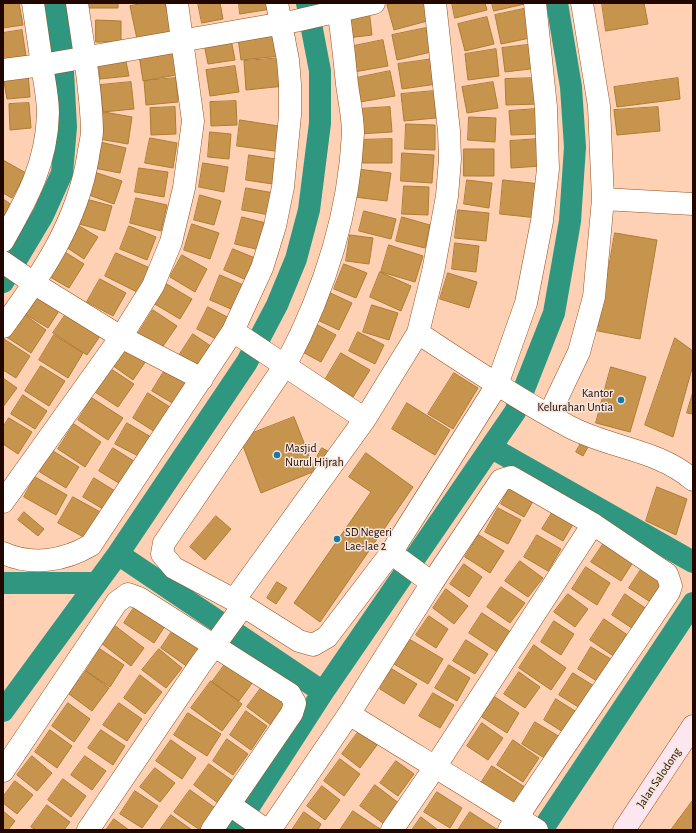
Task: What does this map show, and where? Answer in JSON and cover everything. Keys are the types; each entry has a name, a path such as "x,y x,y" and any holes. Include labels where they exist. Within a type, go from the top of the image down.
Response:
{"street":[{"path":"3,327 28,279 62,239 84,180 92,131 64,61 33,3"},
{"path":"3,241 29,196 45,148 48,112 64,61 77,3"},
{"path":"3,502 121,337 153,286 171,242 184,188 193,120 177,3"},
{"path":"3,70 64,61 183,39 284,16 374,3"},
{"path":"88,830 218,640 238,606 365,419 418,333 433,272 447,196 450,159 449,131 435,3"},
{"path":"336,9 353,131 350,169 342,215 331,262 302,334 282,362 164,543 162,554 174,568 299,640 313,644 327,637 402,561 502,387 526,303 542,221 548,169 546,107 535,3"},
{"path":"544,412 579,352 594,297 603,199 599,106 582,3"},
{"path":"3,553 13,558 46,560 70,555 91,545 202,379 240,336 275,226 283,187 290,115 290,84 284,16"},
{"path":"603,199 693,204"},
{"path":"3,262 121,337 202,379"},
{"path":"418,333 502,387 569,427 669,464 693,480"},
{"path":"240,336 282,362 365,419"},
{"path":"212,830 252,820 349,714 432,583 501,480 512,477 593,524 667,574 671,586 669,592 614,675 522,825 435,767 349,714"},
{"path":"392,830 435,767 593,524"},
{"path":"402,561 432,583"},
{"path":"3,771 117,602 128,594 139,598 218,640 290,694 295,703 252,820"},
{"name":"Jalan Salodong","path":"624,830 693,726"}],"building":[{"path":"3,3 19,3 23,25 3,28"},
{"path":"89,3 118,3 118,8 89,8"},
{"path":"146,3 165,3 172,32 137,39 130,6"},
{"path":"198,3 220,3 223,19 202,23"},
{"path":"239,3 270,3 271,9 240,14"},
{"path":"396,3 427,3 431,20 394,30 387,5"},
{"path":"452,3 485,3 487,10 455,18"},
{"path":"492,3 529,3 494,11"},
{"path":"602,3 644,3 648,24 606,31"},
{"path":"528,8 535,37 501,44 495,15"},
{"path":"369,10 372,35 347,38 344,13"},
{"path":"487,17 494,44 465,51 458,24"},
{"path":"96,20 121,21 121,42 96,42"},
{"path":"277,26 281,56 241,60 237,31"},
{"path":"426,28 431,52 397,60 392,35"},
{"path":"22,30 26,56 3,60 3,33"},
{"path":"230,34 235,60 208,64 203,39"},
{"path":"383,40 388,66 354,72 349,47"},
{"path":"535,44 538,68 505,72 502,48"},
{"path":"178,48 182,74 143,81 139,55"},
{"path":"496,49 499,76 468,80 465,54"},
{"path":"125,57 129,76 100,79 98,61"},
{"path":"282,58 285,86 246,90 244,61"},
{"path":"433,59 437,84 402,89 398,64"},
{"path":"235,66 239,92 210,96 206,70"},
{"path":"390,71 395,96 360,102 356,78"},
{"path":"28,73 30,97 7,99 3,76"},
{"path":"176,78 178,102 146,105 144,81"},
{"path":"539,78 540,104 506,105 505,79"},
{"path":"678,78 680,99 617,107 614,87"},
{"path":"131,82 134,109 103,112 100,85"},
{"path":"493,82 498,108 467,113 462,87"},
{"path":"434,91 436,118 404,121 401,94"},
{"path":"236,101 237,125 211,126 210,102"},
{"path":"29,103 31,128 10,130 9,104"},
{"path":"175,107 176,134 151,135 150,108"},
{"path":"390,107 392,132 359,134 357,109"},
{"path":"658,107 660,131 617,135 614,110"},
{"path":"536,109 537,134 511,135 509,111"},
{"path":"104,112 132,117 128,144 99,139"},
{"path":"469,117 496,118 495,142 468,140"},
{"path":"240,120 285,127 282,152 237,146"},
{"path":"406,124 435,125 435,150 405,149"},
{"path":"210,132 231,134 229,159 208,157"},
{"path":"150,138 177,143 173,168 145,163"},
{"path":"392,139 392,163 358,163 357,140"},
{"path":"539,139 541,166 511,168 510,141"},
{"path":"100,142 126,148 120,173 94,168"},
{"path":"464,149 494,149 494,176 464,176"},
{"path":"402,153 434,155 432,183 401,181"},
{"path":"249,155 282,160 279,185 246,180"},
{"path":"3,160 26,173 12,198 3,193"},
{"path":"203,163 228,167 224,192 199,187"},
{"path":"139,168 168,172 164,197 135,192"},
{"path":"357,169 391,173 387,201 354,197"},
{"path":"94,172 122,181 114,204 86,194"},
{"path":"467,180 492,183 489,208 464,204"},
{"path":"503,180 541,184 538,218 500,214"},
{"path":"404,186 429,187 428,215 402,214"},
{"path":"246,188 274,193 270,215 242,210"},
{"path":"200,195 221,201 214,225 194,220"},
{"path":"136,198 167,205 161,231 130,223"},
{"path":"3,199 12,205 3,220"},
{"path":"86,199 112,206 105,231 79,224"},
{"path":"458,210 489,213 486,241 455,238"},
{"path":"364,211 396,219 391,239 359,231"},
{"path":"242,217 270,224 264,251 235,244"},
{"path":"402,217 430,225 425,248 396,241"},
{"path":"76,224 98,237 84,259 63,245"},
{"path":"192,224 219,233 210,259 184,250"},
{"path":"129,226 156,237 147,260 120,249"},
{"path":"615,233 657,240 640,339 598,331"},
{"path":"350,235 373,238 369,264 346,261"},
{"path":"455,243 479,246 476,272 452,269"},
{"path":"389,245 423,256 415,282 381,272"},
{"path":"60,249 84,264 69,288 45,274"},
{"path":"233,249 260,260 251,282 224,270"},
{"path":"116,253 150,268 139,293 105,276"},
{"path":"182,255 207,269 195,292 170,277"},
{"path":"344,264 367,273 356,298 334,289"},
{"path":"380,272 411,286 401,311 370,297"},
{"path":"448,273 477,282 469,308 440,299"},
{"path":"220,275 248,287 238,312 210,300"},
{"path":"100,279 126,293 113,316 87,302"},
{"path":"165,283 192,299 180,319 153,303"},
{"path":"37,285 64,303 48,328 20,311"},
{"path":"326,291 352,303 339,330 313,318"},
{"path":"372,305 398,313 389,340 363,332"},
{"path":"208,307 231,319 220,341 197,329"},
{"path":"70,308 105,329 87,355 53,333"},
{"path":"153,310 177,326 161,349 138,334"},
{"path":"21,312 46,330 31,353 5,336"},
{"path":"312,322 336,335 321,362 297,349"},
{"path":"358,332 384,345 375,364 349,351"},
{"path":"193,334 215,349 200,372 178,357"},
{"path":"54,335 83,353 68,378 39,360"},
{"path":"675,338 693,351 693,365 673,437 645,425"},
{"path":"4,339 30,356 16,378 3,370"},
{"path":"126,343 148,358 133,380 112,365"},
{"path":"341,353 370,370 353,397 325,380"},
{"path":"168,365 189,378 174,404 152,391"},
{"path":"41,366 65,381 49,406 25,391"},
{"name":"Kantor Kelurahan Untia","path":"611,367 646,377 630,432 596,423"},
{"path":"111,369 134,384 118,407 95,392"},
{"path":"454,373 478,388 453,429 428,414"},
{"path":"3,378 17,388 3,407"},
{"path":"693,392 693,414 687,413"},
{"path":"148,393 170,407 155,432 133,418"},
{"path":"23,395 47,411 35,429 11,414"},
{"path":"92,398 123,418 108,440 78,420"},
{"path":"407,403 450,430 435,455 392,429"},
{"name":"Masjid Nurul Hijrah","path":"294,417 315,471 261,493 240,438"},
{"path":"9,418 32,432 18,454 3,444 3,427"},
{"path":"127,423 151,437 140,457 115,444"},
{"path":"74,424 101,442 85,467 58,449"},
{"path":"581,443 588,447 583,456 576,452"},
{"path":"113,448 137,463 122,485 99,471"},
{"path":"322,448 331,453 326,462 317,457"},
{"path":"53,451 79,467 66,488 40,472"},
{"path":"366,453 413,487 320,622 294,603 371,492 349,477"},
{"path":"35,477 67,495 56,515 24,497"},
{"path":"94,478 115,491 103,509 83,497"},
{"path":"513,482 536,496 524,517 501,504"},
{"path":"657,487 687,499 676,535 646,521"},
{"path":"73,497 104,514 89,540 58,523"},
{"path":"498,508 521,520 508,544 485,532"},
{"path":"555,508 575,521 563,541 542,529"},
{"path":"24,512 44,529 38,536 18,520"},
{"path":"216,516 231,529 205,560 190,547"},
{"path":"479,535 504,551 490,573 465,557"},
{"path":"537,535 561,549 548,571 524,557"},
{"path":"606,540 635,559 621,581 591,562"},
{"path":"520,561 543,578 528,597 505,581"},
{"path":"464,564 482,577 469,597 450,584"},
{"path":"644,565 667,580 652,603 629,588"},
{"path":"586,567 610,583 597,605 572,589"},
{"path":"277,582 287,588 276,604 267,598"},
{"path":"501,587 525,603 510,623 487,607"},
{"path":"446,589 468,606 454,624 433,608"},
{"path":"568,594 588,609 575,627 554,612"},
{"path":"625,594 648,610 635,630 612,615"},
{"path":"137,603 167,623 154,643 124,623"},
{"path":"482,613 512,633 499,653 469,633"},
{"path":"429,616 448,629 436,648 416,635"},
{"path":"604,619 629,636 615,657 590,640"},
{"path":"554,621 574,634 561,655 541,642"},
{"path":"177,624 208,646 192,670 161,648"},
{"path":"114,625 144,648 131,666 101,643"},
{"path":"409,639 443,659 428,684 394,664"},
{"path":"466,640 488,654 475,674 453,661"},
{"path":"534,645 566,668 551,690 519,668"},
{"path":"591,647 614,661 600,683 578,669"},
{"path":"100,649 124,665 110,687 86,671"},
{"path":"159,649 182,668 166,688 142,670"},
{"path":"229,659 255,679 239,701 212,682"},
{"path":"449,665 470,678 457,701 435,688"},
{"path":"392,669 417,684 404,704 380,689"},
{"path":"86,671 109,688 92,711 69,694"},
{"path":"519,672 540,687 525,708 504,694"},
{"path":"573,673 594,686 580,708 559,695"},
{"path":"140,675 162,692 145,714 124,698"},
{"path":"211,681 242,704 222,731 191,708"},
{"path":"264,684 288,702 271,725 247,707"},
{"path":"433,693 454,705 440,728 419,716"},
{"path":"495,697 519,713 507,733 482,717"},
{"path":"556,699 575,711 563,732 544,720"},
{"path":"68,703 90,719 74,742 52,726"},
{"path":"119,703 142,719 127,741 103,725"},
{"path":"246,711 267,726 251,750 230,735"},
{"path":"188,713 221,734 207,756 174,735"},
{"path":"535,722 560,737 546,759 522,744"},
{"path":"482,723 503,738 488,760 467,746"},
{"path":"50,730 72,746 57,768 35,752"},
{"path":"101,730 125,746 113,765 88,748"},
{"path":"359,731 377,745 360,768 342,754"},
{"path":"227,739 248,754 233,775 213,761"},
{"path":"171,740 196,758 182,779 156,761"},
{"path":"513,740 539,758 523,782 497,765"},
{"path":"32,756 52,773 37,791 17,775"},
{"path":"85,756 106,771 92,790 71,775"},
{"path":"340,759 360,774 344,796 324,781"},
{"path":"396,761 414,774 398,796 380,783"},
{"path":"209,764 233,781 218,803 194,785"},
{"path":"492,766 531,791 519,808 481,783"},
{"path":"155,768 175,783 160,802 140,787"},
{"path":"63,779 86,796 71,817 48,800"},
{"path":"15,781 33,795 17,814 3,803 3,797"},
{"path":"375,785 400,804 384,824 360,806"},
{"path":"322,786 340,800 325,820 307,806"},
{"path":"190,790 218,810 204,830 200,830 174,812"},
{"path":"135,791 158,806 142,828 120,814"},
{"path":"437,792 462,808 450,828 424,812"},
{"path":"693,800 693,830 671,830"},
{"path":"47,805 70,822 64,830 36,830 31,827"},
{"path":"3,811 15,821 8,830 3,830"},
{"path":"353,811 380,829 380,830 340,830"},
{"path":"304,812 321,824 318,830 292,830"},
{"path":"470,812 498,830 458,830"},
{"path":"171,815 192,830 160,830"},
{"path":"421,817 438,830 412,830"},
{"path":"114,819 129,830 106,830"}],"waterway":[{"path":"3,282 43,215 62,173 66,127 62,53 55,3"},
{"path":"3,711 118,554 247,362 277,305 296,259 309,210 320,123 320,71 307,3"},
{"path":"234,830 323,692 515,412 554,313 570,221 575,147 571,87 557,3"},
{"path":"492,448 693,562"},
{"path":"118,554 323,692"},
{"path":"3,583 96,583"},
{"path":"542,830 693,603"}],"place":[{"name":"Kantor Kelurahan Untia","path":"621,400"},
{"name":"Masjid Nurul Hijrah","path":"277,455"},
{"name":"SD Negeri Lae-lae 2","path":"337,539"}]}
